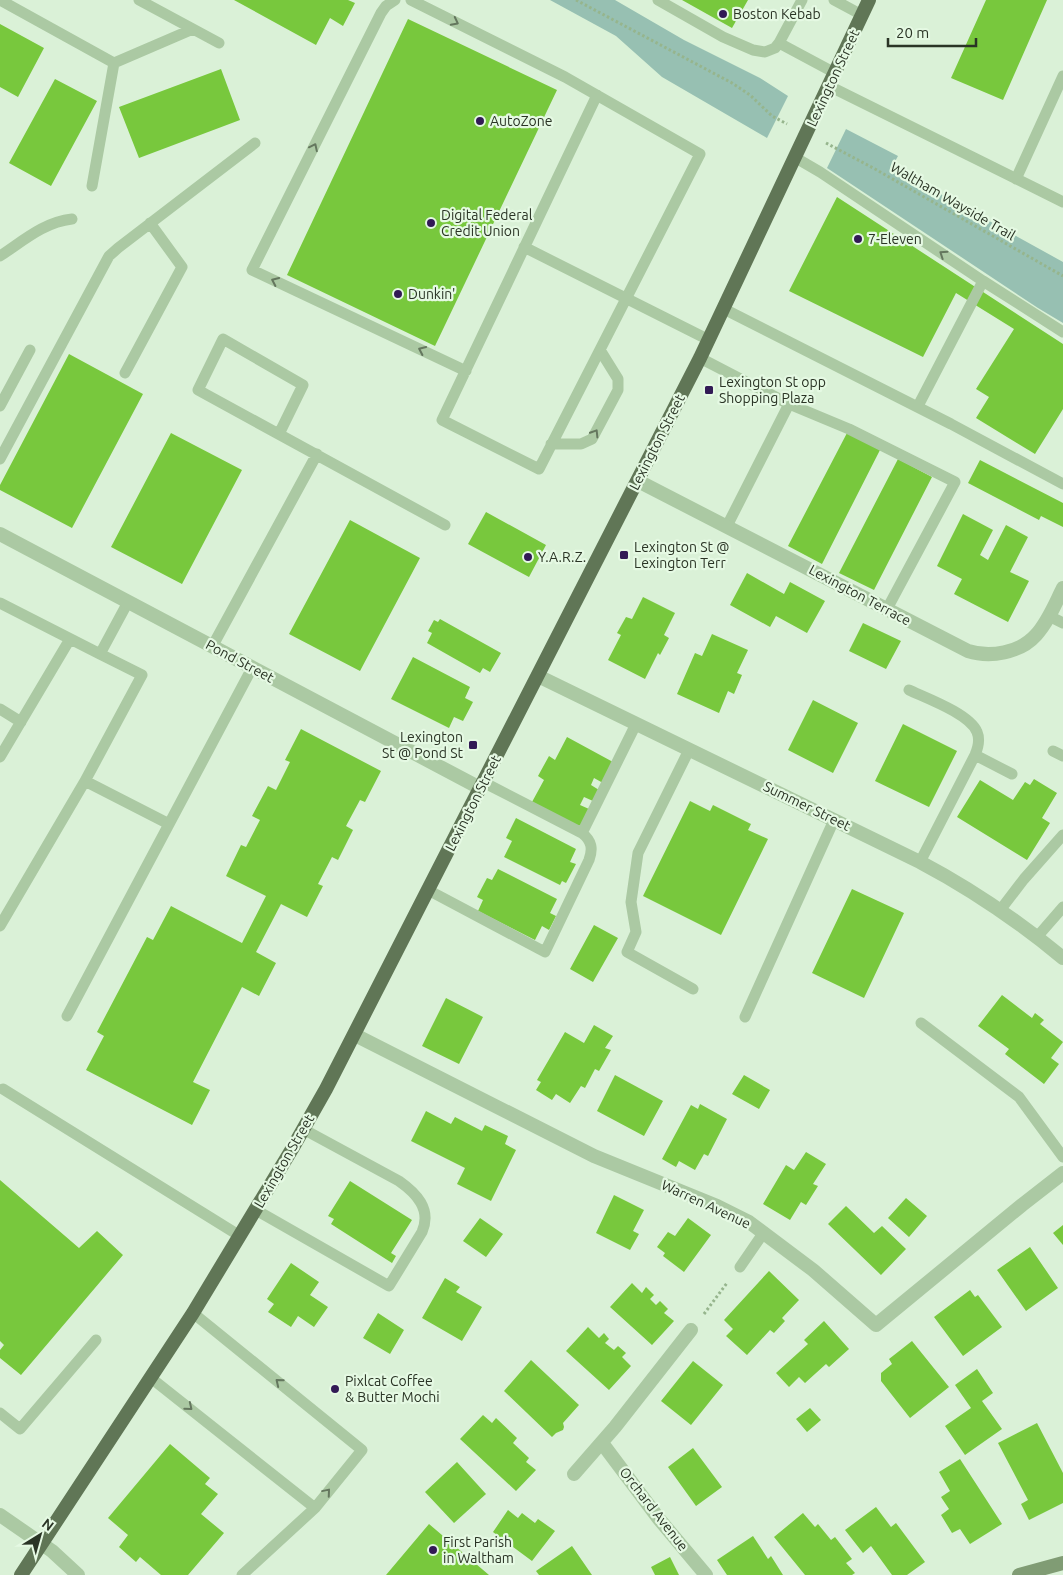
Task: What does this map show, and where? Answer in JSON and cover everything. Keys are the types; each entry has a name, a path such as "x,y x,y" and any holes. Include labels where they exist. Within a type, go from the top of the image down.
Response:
{"main road":[{"name":"Lexington Street","path":"21,1575 193,1313 303,1129 354,1035 709,340 869,0"},
{"path":"1019,1575 1063,1562"}],"street":[{"name":"Lexington Terrace","path":"638,481 968,651 979,654 990,656 1014,649 1035,636 1049,616 1063,588"},
{"name":"Pond Street","path":"0,534 252,668 481,785"},
{"name":"Summer Street","path":"538,676 920,862 1001,909 1063,958"},
{"name":"Warren Avenue","path":"354,1035 576,1148 717,1206 749,1222 820,1276 876,1325 1063,1173"},
{"path":"574,1474 602,1443 691,1330"},
{"name":"Orchard Avenue","path":"602,1443 659,1519 706,1575"},
{"path":"0,1515 42,1543 78,1575"}],"lane":[{"path":"0,0 114,63"},
{"path":"139,0 219,43"},
{"path":"395,0 380,13 252,270 466,371"},
{"path":"411,0 565,77 597,95 700,154 539,469 442,420 597,95"},
{"path":"658,0 723,37 752,50 765,52 775,48 779,43 802,0"},
{"path":"834,0 862,16"},
{"path":"114,63 193,29"},
{"path":"779,43 835,73"},
{"path":"92,186 114,63"},
{"path":"1016,179 1063,76"},
{"path":"829,86 1063,202"},
{"path":"0,459 103,266 118,248 255,143"},
{"path":"796,158 1063,332"},
{"path":"0,256 47,224 72,219"},
{"path":"125,373 182,267 150,223"},
{"path":"524,247 709,340"},
{"path":"918,406 983,281"},
{"path":"724,309 1061,479"},
{"path":"279,434 304,385 223,339 198,390 445,525"},
{"path":"0,406 30,350"},
{"path":"551,444 581,444 592,439 618,390 618,379 600,350"},
{"path":"700,358 789,404 849,429 955,482 887,609"},
{"path":"727,526 789,404"},
{"path":"212,647 317,454"},
{"path":"100,654 128,602"},
{"path":"0,603 142,675 85,781 0,926"},
{"path":"1049,616 1063,623"},
{"path":"0,757 70,639"},
{"path":"67,1016 252,668"},
{"path":"909,690 968,721 978,732 978,748 975,755 920,862"},
{"path":"0,709 21,722"},
{"path":"582,833 636,724"},
{"path":"689,750 638,853 631,902 636,932 627,952 694,988"},
{"path":"975,755 1012,774"},
{"path":"85,781 169,824"},
{"path":"428,890 545,952 555,934 591,854 591,844 582,833 481,785"},
{"path":"745,1017 834,820"},
{"path":"1001,909 1024,879 1063,835"},
{"path":"1037,937 1063,907"},
{"path":"922,1023 1019,1098 1063,1157"},
{"path":"3,1089 240,1236"},
{"path":"256,1210 389,1286 422,1232 426,1216 418,1196 410,1188 303,1129"},
{"path":"740,1267 764,1232"},
{"path":"193,1313 362,1450 314,1508 242,1575"},
{"path":"0,1413 20,1429 96,1340"},
{"path":"151,1378 314,1508"}],"path":[{"path":"576,0 738,87 780,121"},
{"name":"Waltham Wayside Trail","path":"832,146 876,169 1063,276"},
{"path":"691,1330 740,1267"}],"shaded area":[{"path":"550,0 615,0 684,40 760,78 788,96 767,138 662,77 616,36"},
{"path":"846,129 898,156 892,167 1063,262 1063,323 827,168"}],"building":[{"path":"234,0 348,0 355,3 343,26 330,18 316,45"},
{"name":"Boston Kebab","path":"682,0 748,0 732,28"},
{"path":"986,0 1047,0 1003,100 951,78"},
{"path":"408,19 557,90 435,346 287,275"},
{"path":"0,24 44,48 18,97 0,87"},
{"path":"221,69 240,120 139,158 119,107"},
{"path":"55,79 97,101 51,186 9,163"},
{"name":"7-Eleven","path":"837,197 1063,344 1063,409 1035,454 976,418 989,397 976,389 1014,329 956,293 923,357 789,291"},
{"path":"69,354 143,394 72,528 0,490 0,485"},
{"path":"171,433 242,470 182,584 111,547"},
{"path":"847,433 880,450 822,564 788,546"},
{"path":"898,459 932,477 874,590 839,573"},
{"path":"980,460 1063,503 1063,527 1041,516 1039,520 968,483"},
{"path":"486,512 546,545 529,577 468,544"},
{"path":"963,514 993,530 980,555 988,560 1006,525 1028,537 1010,572 1029,581 1008,622 954,594 962,579 937,566"},
{"path":"350,520 420,558 360,671 289,634"},
{"path":"747,573 784,594 790,582 825,601 807,633 776,616 770,627 730,605"},
{"path":"643,597 675,613 664,635 669,638 660,655 658,653 645,679 608,660 621,635 617,633 626,617 632,619"},
{"path":"440,619 501,653 490,672 483,668 480,673 427,643 432,633 428,631 434,620 438,622"},
{"path":"863,623 901,641 886,669 849,651"},
{"path":"712,634 748,650 737,673 742,675 734,694 728,691 719,713 677,694 695,653 702,656"},
{"path":"413,657 470,687 465,698 473,702 463,721 454,717 449,728 391,699"},
{"path":"813,700 858,723 833,773 788,750"},
{"path":"903,724 957,751 929,807 875,781"},
{"path":"301,729 381,771 365,802 360,800 346,826 353,830 338,860 332,857 318,884 323,886 307,917 281,904 256,952 276,963 259,996 242,987 193,1082 210,1090 192,1125 86,1070 104,1036 97,1032 147,937 153,940 171,906 242,943 266,896 226,876 241,845 246,847 260,820 252,816 268,786 276,790 290,762 285,760"},
{"path":"567,737 613,762 603,783 594,778 591,785 599,790 593,801 584,797 580,805 589,809 580,827 532,802 544,780 538,776 549,756 555,760"},
{"path":"1034,779 1057,793 1042,818 1050,823 1027,860 957,817 980,780 1013,800 1025,782 1030,785"},
{"path":"690,801 710,811 713,805 751,824 748,830 768,839 721,935 643,896"},
{"path":"516,818 576,849 570,862 576,864 566,883 562,881 560,885 504,857 512,841 506,838"},
{"path":"498,869 557,899 550,913 556,916 549,930 542,926 535,940 478,911 483,900 477,897 487,878 492,880"},
{"path":"852,889 904,913 864,998 812,973"},
{"path":"594,925 618,938 593,982 570,969"},
{"path":"1002,995 1032,1018 1035,1013 1044,1020 1040,1024 1063,1042 1051,1058 1059,1064 1044,1084 1005,1054 1009,1049 978,1026"},
{"path":"446,998 483,1017 459,1064 422,1046"},
{"path":"594,1025 613,1036 605,1048 611,1050 599,1071 595,1069 585,1088 581,1086 570,1103 556,1094 552,1100 536,1090 541,1082 537,1080 565,1032 584,1043"},
{"path":"615,1075 663,1101 644,1136 597,1111"},
{"path":"744,1075 770,1090 759,1109 732,1094"},
{"path":"700,1104 727,1119 708,1156 704,1154 695,1170 679,1161 676,1167 662,1159 691,1105 698,1109"},
{"path":"426,1111 451,1124 455,1117 482,1131 485,1125 508,1136 505,1144 516,1150 491,1201 457,1184 465,1168 411,1141"},
{"path":"806,1152 826,1164 813,1184 818,1186 806,1205 801,1202 790,1220 763,1204 786,1165 794,1170"},
{"path":"0,1180 79,1248 97,1231 123,1255 21,1375 0,1358 0,1350 4,1345 0,1341"},
{"path":"350,1181 412,1220 391,1253 396,1256 392,1263 331,1224 334,1219 328,1216"},
{"path":"614,1195 644,1210 633,1231 639,1234 630,1250 596,1233"},
{"path":"906,1198 927,1216 909,1237 888,1218"},
{"path":"846,1206 874,1233 882,1226 906,1249 881,1275 828,1224"},
{"path":"480,1218 503,1234 486,1257 463,1241"},
{"path":"688,1218 711,1235 684,1272 663,1256 665,1253 657,1247 668,1232 675,1236"},
{"path":"1063,1225 1063,1245 1053,1233"},
{"path":"1030,1247 1058,1288 1026,1311 997,1270"},
{"path":"291,1263 319,1282 310,1295 328,1307 314,1327 298,1316 291,1327 268,1312 274,1304 267,1299"},
{"path":"769,1271 799,1300 782,1318 785,1321 774,1333 770,1330 747,1355 726,1336 733,1329 724,1320"},
{"path":"445,1278 460,1287 456,1292 482,1307 462,1341 422,1318"},
{"path":"632,1283 642,1293 646,1287 654,1295 650,1299 656,1305 660,1301 668,1309 664,1313 674,1321 652,1345 610,1307"},
{"path":"970,1290 975,1297 978,1295 1002,1327 963,1356 934,1317"},
{"path":"378,1313 404,1330 390,1354 363,1338"},
{"path":"824,1321 849,1349 829,1367 826,1364 805,1383 799,1377 789,1387 776,1373 808,1344 804,1340"},
{"path":"588,1327 599,1338 604,1333 609,1339 605,1343 614,1350 618,1346 626,1353 622,1357 631,1366 609,1390 566,1351"},
{"path":"912,1341 949,1387 910,1418 881,1381 881,1373 892,1364 889,1359"},
{"path":"531,1360 579,1405 563,1423 563,1430 552,1437 504,1391"},
{"path":"693,1361 723,1385 691,1425 661,1401"},
{"path":"977,1369 993,1393 982,1401 1002,1429 965,1455 945,1426 971,1408 955,1385"},
{"path":"810,1408 821,1420 807,1432 796,1419"},
{"path":"483,1415 492,1423 496,1418 517,1438 513,1443 529,1458 526,1462 536,1470 516,1491 460,1439"},
{"path":"1037,1423 1063,1473 1063,1503 1029,1520 1021,1504 1028,1500 998,1443"},
{"path":"170,1444 210,1478 205,1484 218,1494 201,1514 224,1533 188,1575 161,1575 140,1557 136,1562 119,1547 128,1535 108,1518"},
{"path":"693,1448 722,1487 696,1506 668,1467"},
{"path":"960,1459 1002,1524 970,1544 960,1529 952,1533 941,1515 949,1509 941,1497 950,1491 939,1472"},
{"path":"457,1462 486,1494 454,1523 425,1492"},
{"path":"876,1507 891,1527 896,1523 925,1562 907,1575 892,1575 871,1546 863,1553 845,1530"},
{"path":"508,1510 518,1518 522,1513 535,1523 538,1519 555,1531 532,1561 493,1532"},
{"path":"803,1513 815,1527 818,1524 831,1540 835,1537 852,1559 846,1563 855,1573 852,1575 805,1575 774,1537"},
{"name":"First Parish in Waltham","path":"429,1524 489,1575 386,1575"},
{"path":"753,1536 768,1559 771,1556 783,1575 727,1575 717,1560"},
{"path":"572,1546 592,1575 539,1575 536,1571"},
{"path":"670,1557 679,1575 655,1575 651,1567"}],"place":[{"name":"Boston Kebab","path":"723,14"},
{"name":"AutoZone","path":"480,121"},
{"name":"Digital Federal Credit Union","path":"431,223"},
{"name":"7-Eleven","path":"858,239"},
{"name":"Dunkin'","path":"398,294"},
{"name":"Lexington St opp Shopping Plaza","path":"709,390"},
{"name":"Lexington St @ Lexington Terr","path":"624,555"},
{"name":"Y.A.R.Z.","path":"528,557"},
{"name":"Lexington St @ Pond St","path":"473,745"},
{"name":"Pixlcat Coffee & Butter Mochi","path":"335,1389"},
{"name":"First Parish in Waltham","path":"433,1550"}]}
